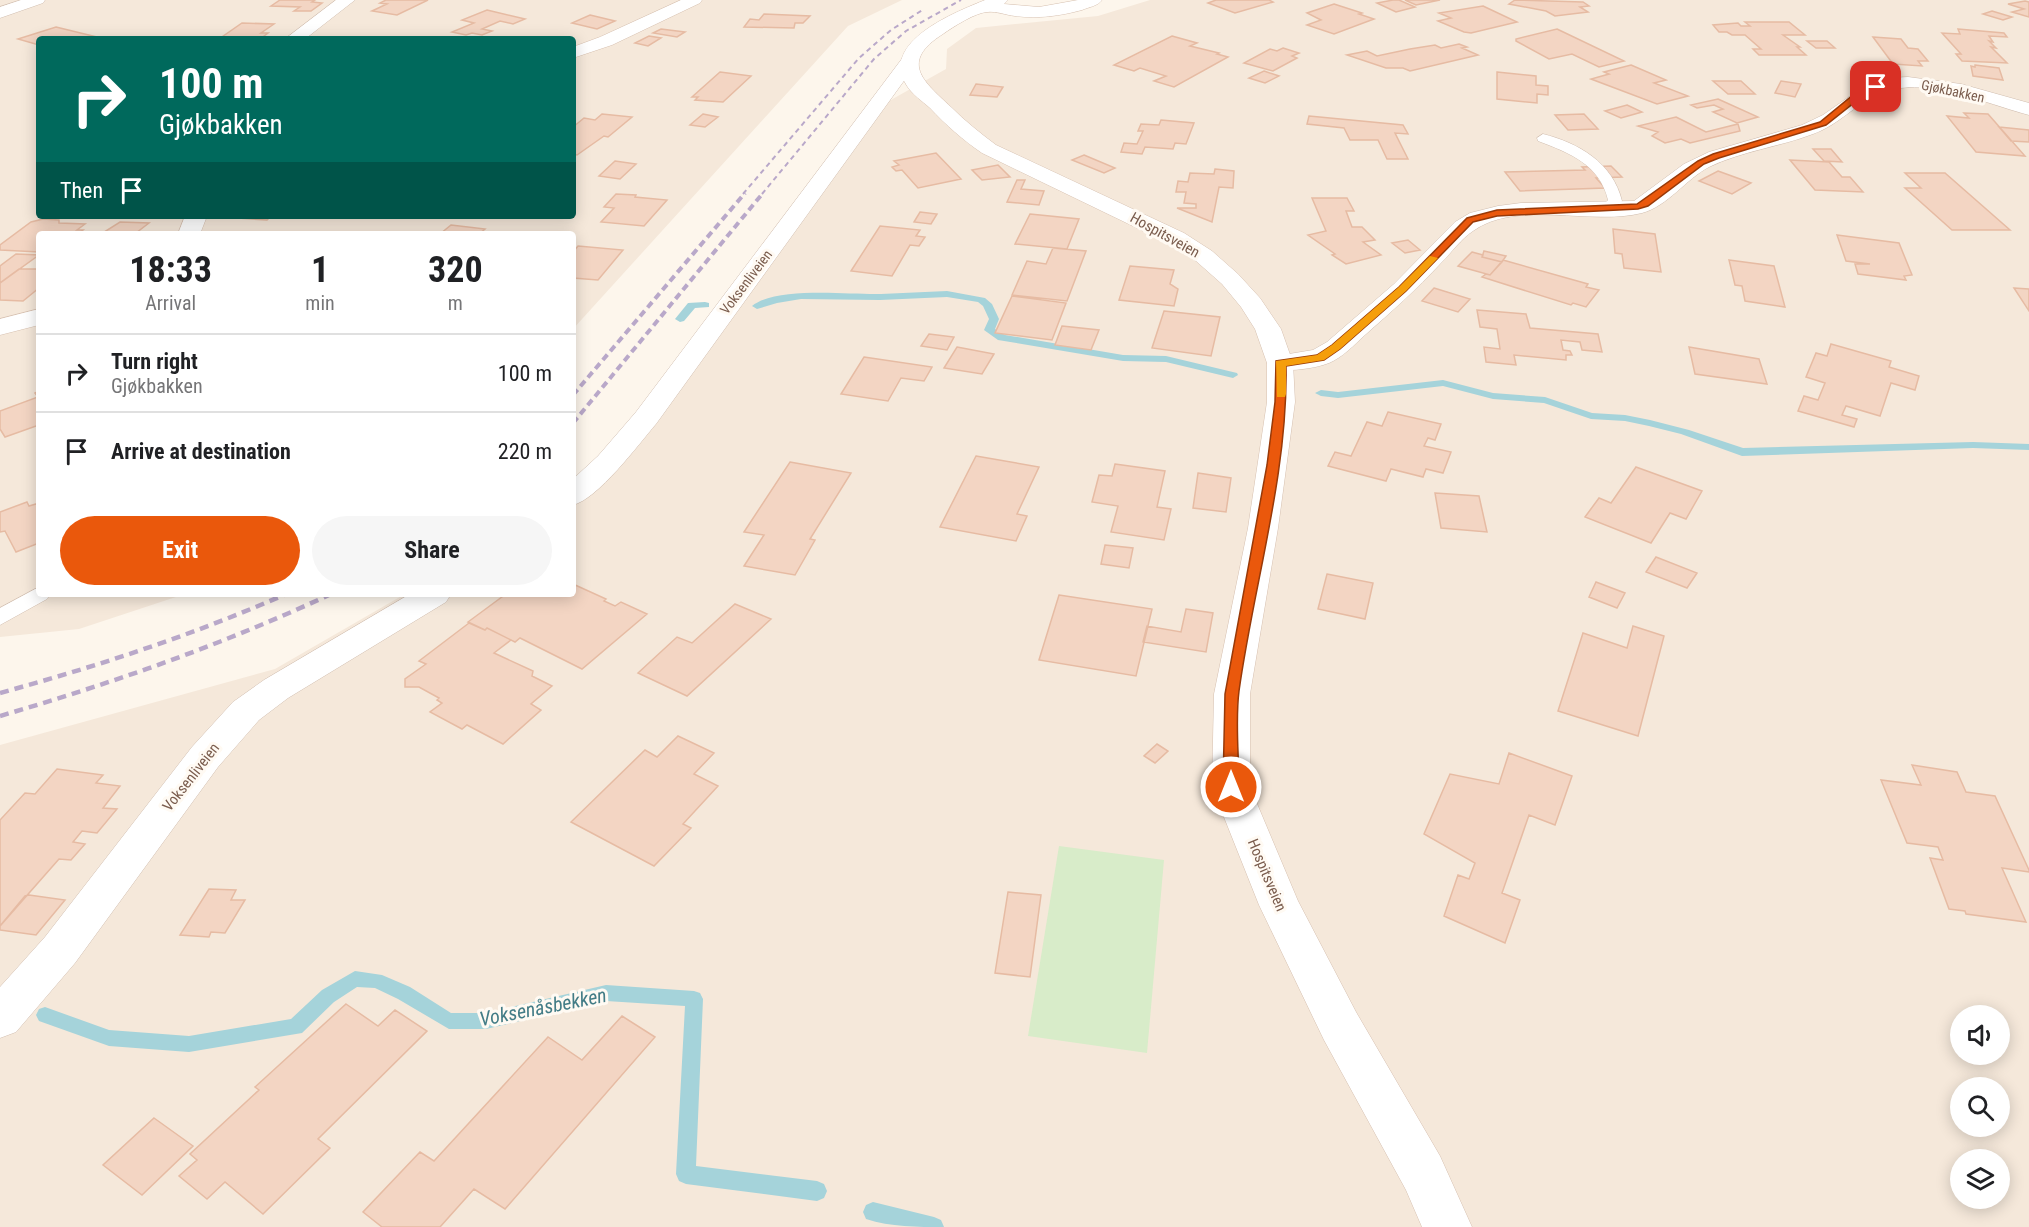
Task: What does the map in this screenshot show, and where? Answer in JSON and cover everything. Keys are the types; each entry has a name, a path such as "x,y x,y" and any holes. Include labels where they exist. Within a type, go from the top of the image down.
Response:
{"street":[{"path":"0,13 37,0"},
{"path":"298,36 347,0"},
{"path":"576,52 615,37 694,0"},
{"path":"910,60 915,50 926,38 947,24 992,3 1027,13 1049,13 1071,9 1094,0"},
{"name":"Hospitsveien","path":"910,60 915,84 970,136 989,149 1167,233 1204,256 1230,279 1251,303 1268,329 1280,363 1281,402 1273,465 1232,694 1231,787 1279,905 1340,1026 1423,1173 1447,1227"},
{"name":"Voksenliveien","path":"576,493 609,462 646,418 910,60"},
{"name":"Gjøkbakken","path":"1280,363 1320,357 1336,347 1403,289 1470,220 1497,213 1631,208 1645,204 1701,162 1823,124 1866,90 1883,85 1933,84 2029,109"},
{"path":"0,327 36,318"},
{"name":"Voksenliveien","path":"0,1018 60,950 204,757 246,711 276,689 430,597"}],"lane":[{"path":"1543,138 1574,150 1605,172 1614,191 1615,201 1608,208"},
{"path":"0,618 36,596"}],"shaded area":[{"path":"0,0 902,0 848,26 576,326 576,231 36,231 36,597 176,597 79,629 0,637"},
{"path":"1150,0 2029,0 2029,1227 0,1227 0,745 275,669 400,597 576,597 576,494 889,101 946,69 947,49 976,28 1098,16"}],"green space":[{"path":"1059,846 1164,860 1147,1053 1028,1036"}],"building":[{"path":"280,0 315,0 312,2 322,3 311,11 294,11 300,7 271,6"},
{"path":"386,0 428,0 397,15 372,11 387,4 380,3"},
{"path":"1216,0 1269,0 1273,2 1235,13 1208,3"},
{"path":"1399,0 1415,7 1396,12 1377,3"},
{"path":"1405,0 1440,0 1416,5"},
{"path":"1515,0 1583,2 1589,6 1580,7 1588,12 1555,16 1546,11 1509,4"},
{"path":"2029,2 2029,17 2012,12 2024,9 2008,4"},
{"path":"1334,4 1374,19 1334,34 1307,25 1321,20 1307,13"},
{"path":"1483,6 1517,22 1471,33 1438,21 1451,18 1439,13"},
{"path":"487,10 525,19 513,24 500,21 482,29 492,31 482,35 452,32 474,23 462,20"},
{"path":"1992,11 2012,17 2003,20 1983,14"},
{"path":"764,14 810,16 803,23 795,23 794,28 744,27 750,19 759,20"},
{"path":"590,15 615,21 597,29 572,23"},
{"path":"1745,22 1789,22 1805,35 1783,35 1800,47 1797,47 1806,55 1759,55 1753,49 1761,49 1745,35 1719,32 1713,25 1738,23 1741,26 1750,26"},
{"path":"242,23 274,24 261,33 268,33 264,36 223,36"},
{"path":"56,27 93,36 36,36 36,44 18,39"},
{"path":"661,29 685,32 677,37 653,33"},
{"path":"1557,29 1624,61 1599,67 1572,54 1549,59 1516,41 1516,39"},
{"path":"1958,29 2004,33 2007,37 1989,36 1993,42 1989,41 1996,48 1991,47 2007,63 1962,61 1956,54 1961,54 1942,33 1960,34"},
{"path":"649,36 661,38 648,46 635,43"},
{"path":"1172,36 1197,43 1190,46 1228,57 1174,87 1154,81 1166,76 1140,68 1134,71 1114,65"},
{"path":"1873,37 1901,39 1908,48 1918,49 1928,61 1918,61 1922,66 1893,64"},
{"path":"1807,41 1827,41 1835,48 1816,48"},
{"path":"1459,44 1467,47 1462,48 1478,55 1410,71 1403,68 1386,68 1347,55 1367,51 1377,56 1435,45 1441,48"},
{"path":"1283,48 1299,53 1292,56 1297,58 1273,71 1244,63 1270,49 1277,51"},
{"path":"1631,65 1666,80 1654,83 1688,96 1657,104 1591,79 1609,74 1604,72"},
{"path":"1975,65 1999,68 2003,80 1973,76 1971,66 1975,67"},
{"path":"1264,71 1279,76 1265,83 1249,78"},
{"path":"720,72 751,76 723,102 695,100 698,97 692,97"},
{"path":"1497,72 1536,76 1536,85 1548,86 1548,95 1537,94 1537,103 1497,99"},
{"path":"1713,81 1741,81 1755,94 1728,94"},
{"path":"1781,81 1801,84 1795,97 1775,93"},
{"path":"976,84 1003,87 997,97 970,95"},
{"path":"1718,99 1758,117 1737,123 1713,112 1723,109 1714,105 1697,108 1691,105"},
{"path":"1627,105 1642,112 1621,118 1605,111"},
{"path":"1964,113 1988,114 2025,156 1976,152 1947,116 1969,118"},
{"path":"602,114 632,117 608,137 604,136 576,155 576,125 584,118 595,120"},
{"path":"703,114 718,117 705,127 690,125"},
{"path":"1584,114 1598,129 1568,130 1555,115"},
{"path":"1309,116 1403,125 1408,134 1395,133 1408,159 1387,159 1378,140 1350,140 1344,128 1307,124"},
{"path":"1676,117 1706,132 1738,124 1740,131 1690,143 1681,139 1665,143 1652,136 1658,132 1638,126"},
{"path":"1161,120 1194,123 1186,144 1175,143 1173,149 1145,147 1142,154 1121,152 1124,143 1137,144 1143,131 1138,131 1141,124 1159,125"},
{"path":"1999,127 2029,130 2029,142 2011,141"},
{"path":"1813,149 1831,149 1842,162 1824,161"},
{"path":"936,153 961,179 918,188 902,170 896,171 892,167 899,165 894,161"},
{"path":"1084,155 1115,168 1104,173 1072,160"},
{"path":"1790,160 1829,162 1842,177 1850,177 1863,192 1815,190"},
{"path":"615,161 636,164 620,179 599,176"},
{"path":"998,165 1010,177 982,180 972,170"},
{"path":"1611,166 1622,177 1596,178 1605,188 1520,191 1505,172 1585,170 1582,167"},
{"path":"1215,169 1234,171 1233,188 1219,187 1212,222 1177,208 1196,208 1196,204 1184,203 1186,192 1176,192 1178,181 1188,182 1190,173 1214,174"},
{"path":"1718,171 1751,183 1732,194 1699,181"},
{"path":"1905,173 1945,173 2010,230 1952,230 1905,188 1921,188"},
{"path":"1017,180 1025,180 1021,189 1044,191 1039,205 1007,202"},
{"path":"616,194 667,200 644,226 601,222 614,208 604,207"},
{"path":"1312,198 1347,198 1354,211 1346,211 1352,227 1362,227 1375,240 1363,242 1381,255 1346,264 1332,255 1335,254 1308,235 1326,231"},
{"path":"920,212 937,214 931,224 914,222"},
{"path":"1030,214 1079,219 1067,249 1015,244"},
{"path":"43,219 59,220 59,223 85,224 77,230 82,231 36,231 36,252 0,250 0,245 31,222"},
{"path":"120,222 149,223 139,231 106,231"},
{"path":"451,225 485,229 483,231 444,231"},
{"path":"880,226 920,230 916,236 925,237 919,246 910,245 892,276 851,271"},
{"path":"1613,229 1655,234 1661,272 1624,268 1622,254 1615,253"},
{"path":"1837,235 1899,243 1912,275 1904,276 1906,280 1858,274 1855,264 1870,264 1846,261"},
{"path":"1408,240 1420,250 1405,253 1392,243"},
{"path":"578,246 623,250 598,280 576,278 576,248"},
{"path":"1053,248 1086,251 1067,301 1012,295 1027,261 1046,264"},
{"path":"1484,251 1506,256 1502,262 1482,257"},
{"path":"1472,252 1502,262 1490,275 1458,266"},
{"path":"16,254 36,255 0,283 0,266"},
{"path":"1503,260 1588,284 1586,287 1599,290 1586,307 1573,303 1571,305 1482,277 1486,274 1490,275"},
{"path":"1729,260 1774,266 1785,307 1745,301 1742,286 1735,285"},
{"path":"1130,266 1174,270 1170,284 1178,289 1174,306 1119,300"},
{"path":"19,269 36,269 36,290 23,301 0,300 0,283"},
{"path":"1434,288 1470,299 1458,312 1422,301"},
{"path":"2014,288 2029,289 2029,311"},
{"path":"1012,296 1066,303 1052,340 995,333"},
{"path":"1477,310 1526,314 1530,328 1598,334 1602,352 1582,350 1580,342 1561,340 1563,350 1570,351 1572,355 1566,355 1566,360 1514,355 1516,365 1486,362 1484,347 1500,349 1497,329 1480,327"},
{"path":"1164,311 1220,317 1211,356 1152,348"},
{"path":"1062,326 1099,330 1091,350 1055,345"},
{"path":"929,334 954,337 947,350 921,346"},
{"path":"1831,344 1891,361 1889,367 1919,376 1915,390 1891,383 1880,416 1846,406 1842,415 1857,419 1854,427 1798,411 1804,396 1818,400 1825,383 1806,377 1816,353 1827,356"},
{"path":"957,347 994,354 982,374 944,368"},
{"path":"1689,347 1759,359 1767,384 1695,374"},
{"path":"864,357 932,367 924,381 901,378 888,401 841,394"},
{"path":"36,398 36,426 5,437 0,429 0,411"},
{"path":"1388,412 1441,424 1435,440 1428,438 1424,446 1451,452 1443,473 1426,469 1423,477 1391,469 1386,481 1328,466 1335,452 1351,456 1367,422 1382,426"},
{"path":"976,456 1039,467 1017,514 1027,516 1016,541 940,527"},
{"path":"790,462 851,473 810,539 815,540 795,575 744,566 764,535 744,532"},
{"path":"1115,464 1165,471 1157,507 1171,509 1164,540 1111,532 1118,506 1092,502 1099,475 1112,476"},
{"path":"1636,467 1702,491 1686,519 1670,513 1651,543 1585,517 1599,498 1611,503"},
{"path":"1198,473 1231,478 1226,512 1193,508"},
{"path":"1435,493 1479,496 1487,532 1441,528"},
{"path":"27,502 29,506 36,504 36,544 16,552 5,531 0,532 0,512"},
{"path":"1105,545 1133,548 1129,568 1101,564"},
{"path":"1656,557 1697,573 1687,588 1646,572"},
{"path":"1327,574 1373,583 1365,619 1318,609"},
{"path":"1596,582 1625,593 1617,608 1589,597"},
{"path":"576,585 606,599 604,601 615,606 621,602 647,614 582,669 520,638 515,642 487,628 485,630 468,622 502,597 576,597"},
{"path":"1059,595 1152,609 1136,676 1039,660"},
{"path":"735,604 771,619 687,696 638,673 677,637 692,643"},
{"path":"1186,609 1213,613 1206,652 1143,642 1147,626 1181,632"},
{"path":"469,623 485,630 487,628 511,640 494,653 533,671 532,676 552,686 531,704 541,710 503,744 467,725 462,729 430,712 442,703 437,700 439,698 419,687 405,687 405,679 426,664 419,661"},
{"path":"1633,626 1664,636 1638,736 1558,711 1583,633 1627,648"},
{"path":"678,736 714,753 694,774 718,786 683,824 691,828 654,866 571,822 645,750 657,757"},
{"path":"1157,744 1168,751 1155,763 1144,756"},
{"path":"1509,753 1572,776 1555,825 1529,815 1502,893 1520,900 1505,943 1444,916 1458,875 1469,879 1475,863 1424,834 1450,774 1499,784"},
{"path":"1912,765 1957,772 1966,792 1995,796 2029,870 2029,872 2002,868 2026,922 1966,914 1965,911 1949,909 1930,858 1943,860 1938,847 1907,843 1881,780 1921,785"},
{"path":"57,769 103,775 96,783 120,786 103,808 117,809 97,833 82,831 73,842 85,844 71,860 59,859 0,926 0,820 25,793 35,794"},
{"path":"209,889 236,890 231,900 245,900 225,933 211,932 209,937 180,935"},
{"path":"1008,892 1041,895 1030,977 995,973"},
{"path":"25,896 65,900 36,935 0,930 0,926"},
{"path":"346,1004 378,1026 395,1010 427,1031 318,1139 330,1148 263,1214 225,1182 207,1199 179,1176 197,1160 190,1154 259,1090 255,1087"},
{"path":"622,1016 655,1037 505,1209 474,1189 440,1227 382,1227 363,1212 420,1152 434,1161 548,1037 582,1060"},
{"path":"154,1118 193,1146 142,1195 103,1165"}],"waterway":[{"path":"757,306 775,300 801,296 880,297 947,294 981,300 987,304 994,319 989,330 1002,338 1123,358 1166,359 1233,375"},
{"path":"680,319 692,305 705,305"},
{"path":"1321,393 1338,395 1443,383 1493,396 1545,400 1591,416 1625,418 1650,423 1685,432 1742,452 1973,445 2029,447"},
{"name":"Voksenåsbekken","path":"45,1015 109,1038 189,1044 296,1027 328,996 355,979 376,980 404,993 449,1021 486,1021 606,993 694,999 686,1174 817,1191"},
{"name":"Voksenåsbekken","path":"873,1212 934,1227"}],"railway":[{"path":"762,194 874,59 906,31 961,0"},
{"path":"743,194 859,58 891,30 924,9"},
{"path":"576,391 745,193"},
{"path":"576,419 763,193"},
{"path":"0,693 145,649 279,597"},
{"path":"0,716 84,690 209,646 324,597"}],"slow traffic":[{"path":"1281,394 1280,363 1320,357 1336,347 1403,289 1433,258"}],"route":[{"path":"1231,787 1232,694 1273,465 1281,402 1280,363 1320,357 1336,347 1403,289 1470,220 1482,215 1497,213 1638,207 1676,183 1691,168 1701,162 1823,124 1866,90 1876,87"}]}
